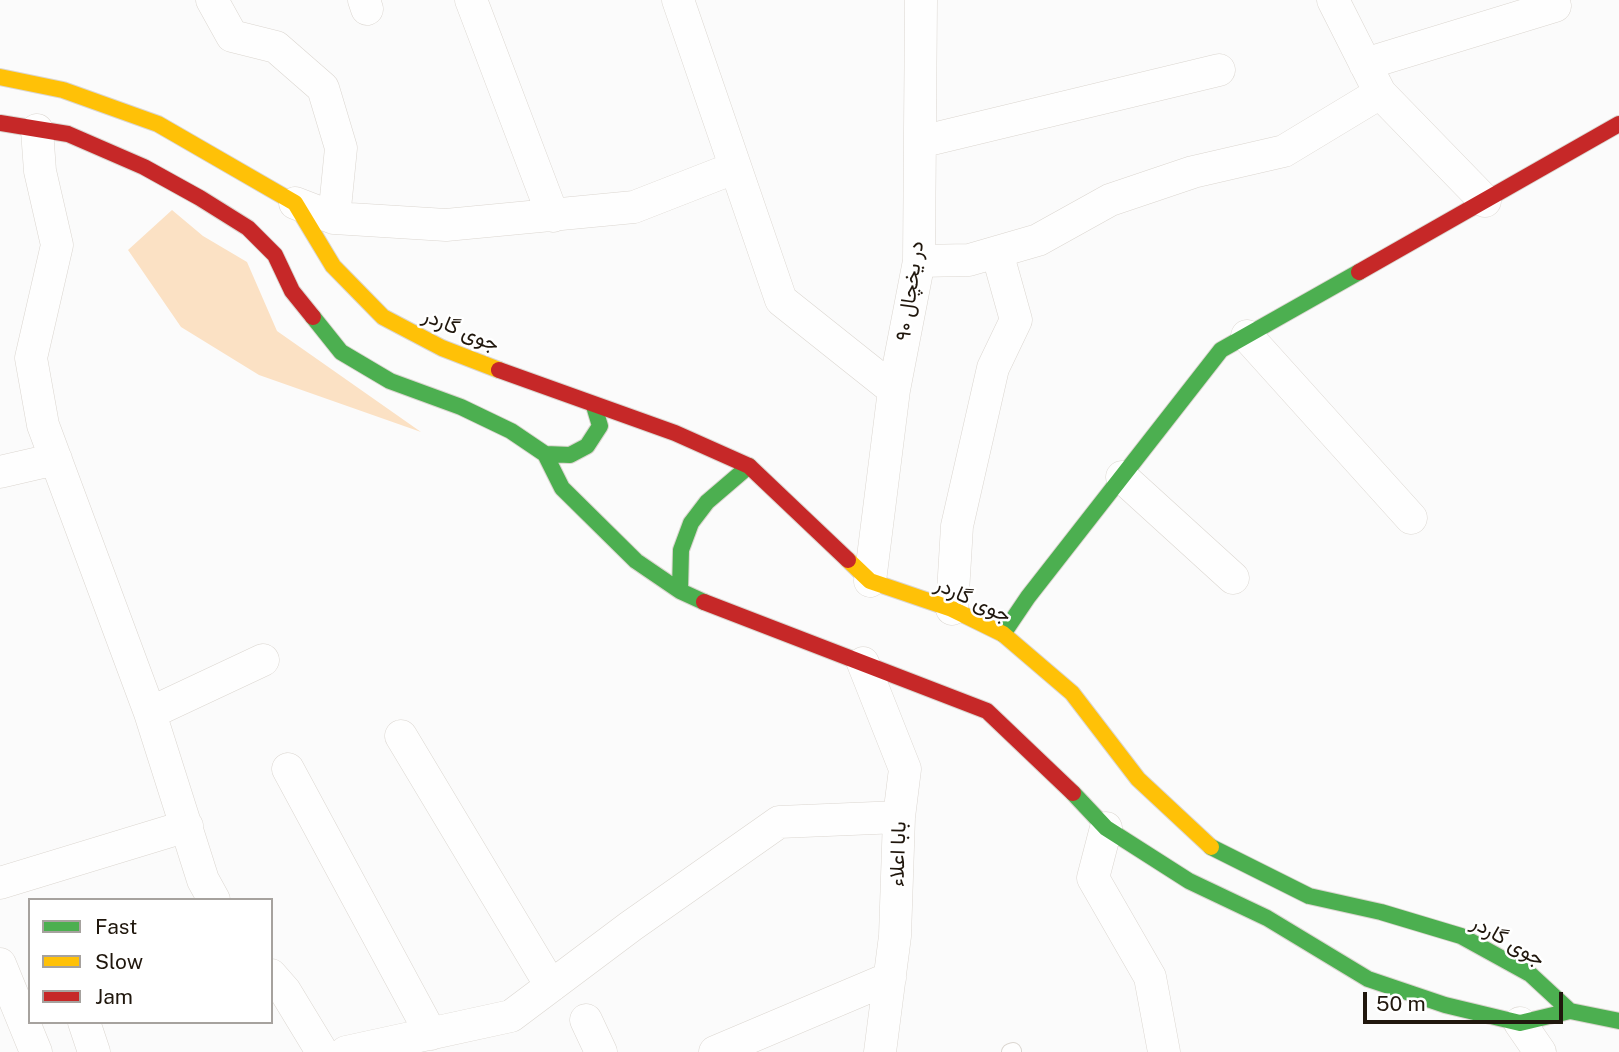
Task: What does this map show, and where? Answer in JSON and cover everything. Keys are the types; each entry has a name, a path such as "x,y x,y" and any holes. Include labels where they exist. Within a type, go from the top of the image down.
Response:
{"street":[{"path":"212,0 232,36 276,47 323,88 341,148 334,218"},
{"path":"471,0 553,216"},
{"path":"678,0 781,300 894,390"},
{"name":"در یخچال ۹۰","path":"870,581 894,390 919,261 921,0"},
{"path":"1333,0 1380,93 1485,201"},
{"path":"1365,64 1555,6"},
{"path":"920,142 1219,70"},
{"name":"جوی گاردر","path":"0,78 63,90 158,124 295,203 333,266 383,317 442,348 594,406 675,433 749,466 870,581 952,609 1003,634 1072,693 1134,785 1215,851 1309,896 1381,912 1461,936 1530,974 1570,1011"},
{"path":"919,261 969,260 1038,240 1110,200 1193,172 1284,152 1380,93"},
{"path":"0,123 68,134 144,167 248,228 275,255 292,291 341,352 390,381 461,407 511,431 545,454 562,488 636,561 680,591 718,609 987,711 1050,769 1188,881 1266,918 1368,979 1445,1005 1520,1023 1570,1011 1619,1021"},
{"path":"1003,634 1221,350 1619,124"},
{"path":"37,130 40,171 57,245 31,358 43,425 150,713 203,880 213,898"},
{"path":"295,203 334,218 446,225 634,207 734,168"},
{"path":"952,609 957,526 993,368 1016,320 997,252"},
{"path":"1247,336 1411,518"},
{"path":"545,454 570,455 587,446 600,426 594,406"},
{"path":"0,472 56,459"},
{"path":"680,591 681,550 691,523 707,502 749,466"},
{"path":"1122,477 1233,578"},
{"path":"150,713 263,660"},
{"name":"بابا اعلاء","path":"863,663 905,769 899,817 895,936 880,1052"},
{"path":"401,736 551,986"},
{"path":"288,769 431,1034"},
{"path":"346,1052 384,1048 511,1016 779,822 899,817"},
{"path":"1111,819 1093,878 1150,976 1164,1052"},
{"path":"0,883 187,826"},
{"path":"0,964 36,1052"},
{"path":"273,977 285,991 322,1052"},
{"path":"715,1052 890,978"},
{"path":"586,1020 601,1052"},
{"path":"1520,1023 1540,1052"},
{"path":"85,1024 94,1052"}],"shaded area":[{"path":"172,210 203,236 247,262 277,331 421,432 259,375 181,327 128,250"}],"traffic: fast":[{"path":"1003,634 1028,597 1221,350 1359,272"},
{"path":"313,317 341,352 390,381 461,407 511,431 545,454 562,488 636,561 680,591 704,602"},
{"path":"545,454 570,455 587,446 600,426 594,406"},
{"path":"680,591 681,550 691,523 707,502 749,466"},
{"path":"1073,793 1106,828 1189,881 1267,918 1368,979 1445,1005 1520,1023 1570,1011 1619,1021"},
{"path":"1211,847 1309,896 1381,912 1461,936 1530,974 1570,1011"}],"traffic: slow":[{"path":"0,77 63,90 158,124 295,203 333,266 383,317 442,348 499,370"},
{"path":"848,560 870,581 952,609 1003,634 1072,693 1138,779 1211,847"}],"traffic: jam":[{"path":"0,123 68,134 144,167 200,198 248,228 275,255 292,291 313,317"},
{"path":"1359,272 1619,124"},
{"path":"499,370 675,433 749,466 848,560"},
{"path":"704,602 987,711 1073,793"}]}
